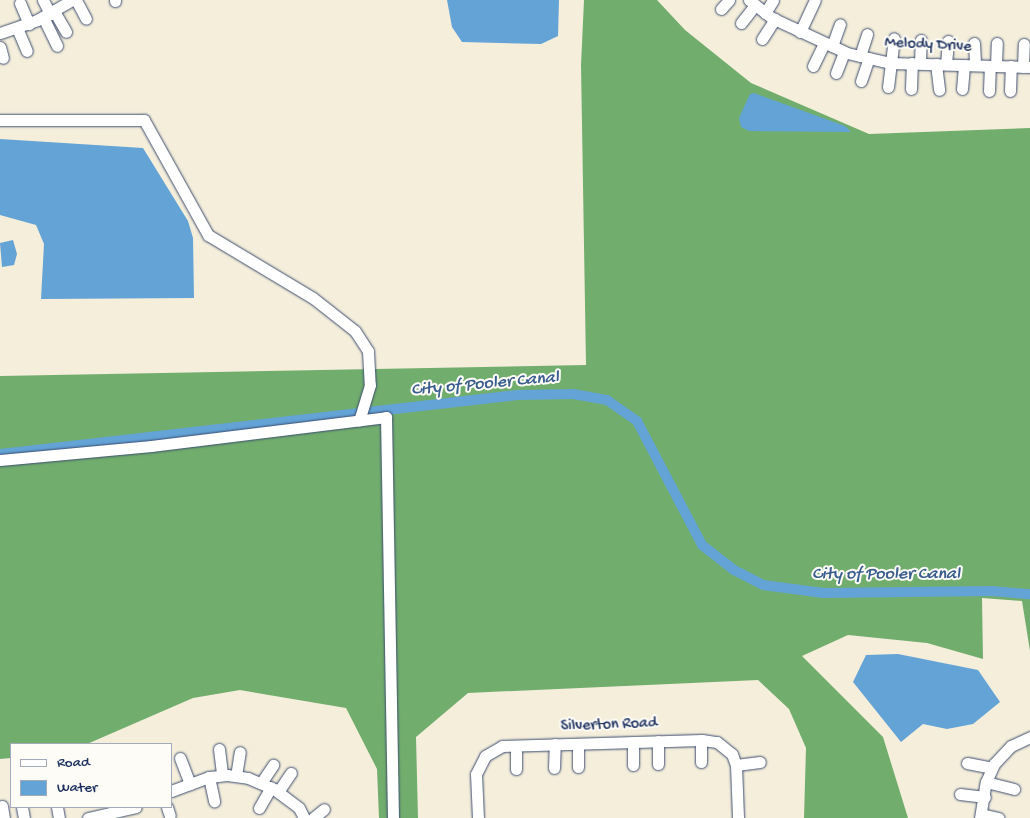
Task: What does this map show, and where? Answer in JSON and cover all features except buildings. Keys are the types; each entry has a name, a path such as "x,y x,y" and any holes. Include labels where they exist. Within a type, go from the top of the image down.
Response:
{"street":[{"path":"43,0 49,14 56,46"},
{"path":"0,33 23,26 49,14 72,0"},
{"path":"76,0 86,19"},
{"path":"741,23 756,6 773,0"},
{"path":"800,32 815,0"},
{"path":"20,3 27,51"},
{"name":"Melody Drive","path":"756,6 775,19 800,32 844,52 864,57 890,62 1026,67"},
{"path":"49,14 66,32"},
{"path":"762,38 775,19"},
{"path":"813,66 840,24"},
{"path":"861,81 867,34"},
{"path":"888,87 894,38"},
{"path":"911,89 921,40"},
{"path":"939,90 941,64 948,41"},
{"path":"962,89 974,43"},
{"path":"989,91 997,43"},
{"path":"1024,44 1026,67"},
{"path":"836,73 844,52"},
{"path":"1010,66 1010,91"},
{"path":"0,120 144,120 208,235 313,298 355,331 368,351 370,385 359,420"},
{"path":"0,460 386,417 393,818"},
{"path":"999,818 981,816 986,782 992,768 1011,746 1030,737"},
{"path":"701,740 701,762"},
{"name":"Silverton Road","path":"478,818 476,774 480,763 493,750 516,746 555,744 701,740 717,742 725,747 736,765"},
{"path":"658,741 658,764"},
{"path":"633,742 633,766"},
{"path":"554,768 555,744"},
{"path":"578,744 578,767"},
{"path":"516,746 516,769"},
{"path":"219,749 222,775"},
{"path":"236,776 240,752"},
{"path":"180,758 190,784"},
{"path":"738,818 736,765 760,762"},
{"path":"967,763 992,768"},
{"path":"259,808 270,787 272,766"},
{"path":"270,787 291,773"},
{"path":"172,789 209,777 222,775 236,776 270,787 299,808 304,818"},
{"path":"209,777 214,801"},
{"path":"986,782 1014,789"},
{"path":"960,794 985,797"},
{"path":"2,806 4,818"},
{"path":"312,818 324,809"},
{"path":"88,818 101,811 134,810"}],"green space":[{"path":"584,0 657,0 685,30 751,83 869,134 1030,128 1030,651 1022,601 982,598 983,659 927,643 848,635 802,656 883,737 908,818 804,818 806,748 789,709 758,680 468,693 416,737 418,818 379,818 377,769 346,708 240,690 193,698 89,743 10,743 10,758 0,759 0,376 586,365 581,65"}],"water":[{"path":"447,0 559,0 558,36 541,44 462,42 452,27"},
{"path":"754,93 845,126 851,132 749,131 741,127 739,118 750,94"},
{"path":"0,139 143,148 188,221 193,238 194,298 41,299 44,244 36,225 0,215"},
{"path":"13,240 17,254 14,265 2,267 0,243"},
{"path":"898,654 978,670 1000,702 973,724 947,729 923,724 901,742 853,682 866,655"}],"waterway":[{"name":"City of Pooler Canal","path":"0,454 518,395 573,394 607,400 637,421 702,545 734,570 763,585 823,593 992,591 1030,594"}]}
